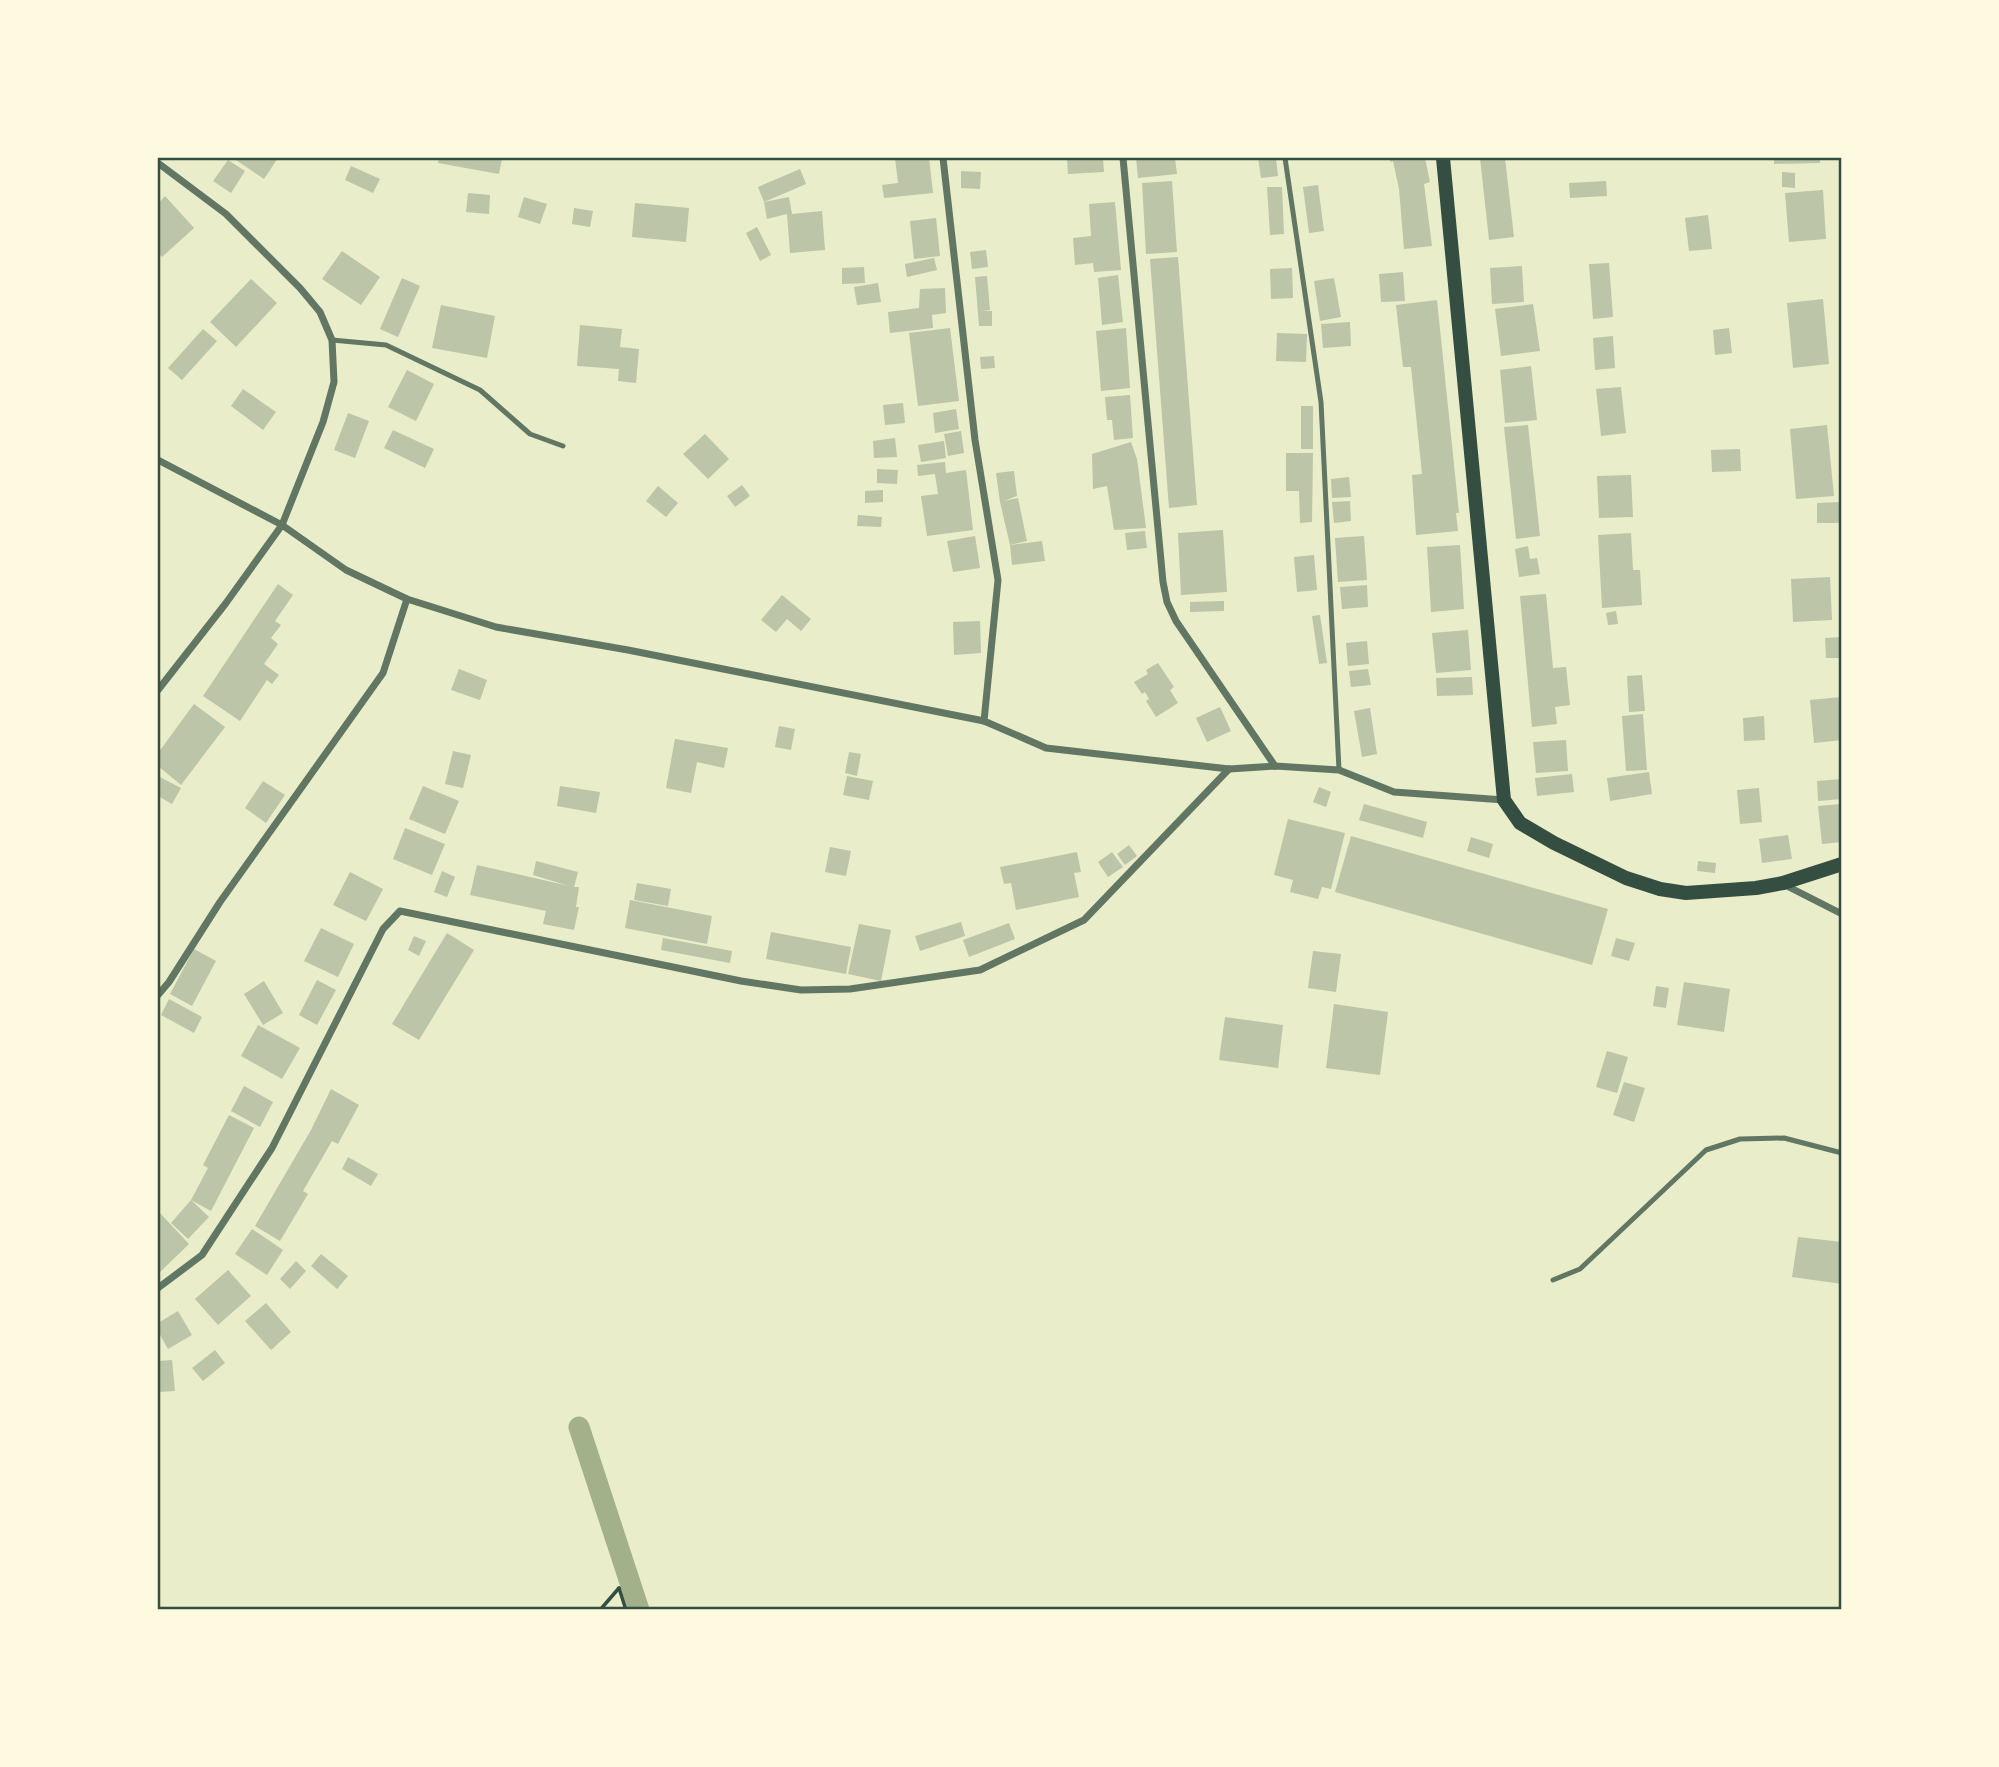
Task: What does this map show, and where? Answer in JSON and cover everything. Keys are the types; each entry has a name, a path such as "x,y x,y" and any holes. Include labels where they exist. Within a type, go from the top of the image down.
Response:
{"main road":[{"path":"1443,158 1504,800 1520,823 1555,843 1626,878 1686,894 1783,883 1842,864"}],"street":[{"path":"943,158 975,440 998,580 984,721"},
{"path":"1123,158 1167,602 1176,621 1275,766"},
{"path":"158,163 226,214 300,288 320,312 332,340 334,382 323,422 282,525 158,690"},
{"path":"158,460 282,525 346,570 407,599 496,627 628,650 984,721 1046,748 1229,769 1275,766 1339,770 1394,792 1504,800"},
{"path":"158,995 220,902 383,673 407,599"},
{"path":"158,1289 202,1255 272,1147 383,929 400,911 741,981 801,990 850,989 980,970 1084,920 1229,769"},
{"path":"1783,883 1842,914"}],"lane":[{"path":"1285,158 1321,402 1339,770"},
{"path":"332,340 386,345 480,390 530,434 563,446"},
{"path":"1553,1280 1580,1269 1706,1150 1741,1139 1784,1138 1842,1153"}],"path":[{"path":"600,1609 619,1588 626,1609"}],"building":[{"path":"233,158 278,158 264,179"},
{"path":"439,158 502,158 499,174 438,163"},
{"path":"895,158 929,158 933,193 884,198 882,185 898,183"},
{"path":"1067,158 1103,158 1104,172 1068,174"},
{"path":"1136,158 1175,158 1177,174 1138,178"},
{"path":"1258,158 1276,158 1278,176 1261,178"},
{"path":"1390,158 1425,158 1430,182 1424,184 1432,246 1404,249 1399,189"},
{"path":"1480,158 1505,158 1514,237 1489,240"},
{"path":"1774,158 1820,158 1820,163 1774,164"},
{"path":"228,160 245,171 231,193 213,181"},
{"path":"351,166 380,179 373,193 345,180"},
{"path":"800,169 806,184 764,202 758,187"},
{"path":"961,171 981,172 980,189 961,188"},
{"path":"1782,172 1795,173 1795,188 1782,187"},
{"path":"1172,181 1177,252 1146,254 1142,183"},
{"path":"1606,181 1607,196 1570,198 1569,183"},
{"path":"1318,185 1324,231 1309,233 1303,187"},
{"path":"1267,187 1282,187 1284,234 1270,235"},
{"path":"1823,190 1826,239 1789,242 1785,193"},
{"path":"468,193 490,195 489,214 466,212"},
{"path":"165,196 194,228 162,257 158,252 158,204"},
{"path":"524,197 547,204 540,224 518,217"},
{"path":"789,197 792,214 822,211 825,250 790,253 787,214 767,219 764,202"},
{"path":"1115,202 1121,270 1094,272 1093,263 1075,265 1073,238 1091,236 1089,204"},
{"path":"635,203 689,208 686,242 632,237"},
{"path":"574,208 593,211 590,227 572,224"},
{"path":"1708,215 1712,249 1689,251 1685,218"},
{"path":"936,218 940,256 914,259 910,221"},
{"path":"757,227 771,255 760,261 746,233"},
{"path":"986,250 988,267 972,269 970,252"},
{"path":"342,251 380,277 361,305 322,279"},
{"path":"1178,257 1197,505 1169,508 1150,259"},
{"path":"934,258 937,270 907,277 905,264"},
{"path":"1609,263 1613,317 1593,319 1589,264"},
{"path":"1522,266 1524,302 1492,304 1490,268"},
{"path":"864,267 865,283 842,284 842,268"},
{"path":"1292,268 1293,298 1271,299 1270,269"},
{"path":"1403,272 1405,301 1381,302 1379,274"},
{"path":"1118,275 1123,322 1102,325 1098,278"},
{"path":"987,276 990,310 981,311 992,311 992,326 979,326 975,277"},
{"path":"402,278 420,286 398,337 380,329"},
{"path":"1334,278 1341,317 1320,321 1314,281"},
{"path":"251,279 277,303 236,347 210,322"},
{"path":"878,283 881,302 857,305 854,287"},
{"path":"945,288 946,313 932,315 933,328 890,333 888,312 919,308 920,289"},
{"path":"1823,299 1829,364 1793,368 1787,303"},
{"path":"1437,300 1459,513 1456,513 1458,531 1416,535 1412,475 1422,474 1411,367 1403,367 1396,305"},
{"path":"1533,304 1540,351 1501,356 1495,309"},
{"path":"441,305 495,316 487,358 432,348"},
{"path":"1350,322 1351,346 1323,348 1321,324"},
{"path":"580,325 622,329 620,347 639,349 636,383 618,381 619,369 577,366"},
{"path":"950,328 959,401 918,406 909,333"},
{"path":"1126,328 1130,388 1101,391 1096,331"},
{"path":"1729,328 1732,353 1715,355 1713,330"},
{"path":"203,329 217,341 182,380 168,368"},
{"path":"1277,333 1307,334 1306,362 1276,361"},
{"path":"1613,336 1615,368 1595,370 1593,338"},
{"path":"994,356 995,368 981,369 980,357"},
{"path":"1531,366 1537,420 1505,423 1500,370"},
{"path":"407,370 434,384 416,421 388,407"},
{"path":"1621,387 1626,433 1601,436 1596,389"},
{"path":"243,389 276,412 263,430 231,406"},
{"path":"1130,395 1133,438 1114,440 1112,420 1107,420 1105,397"},
{"path":"903,403 905,423 885,425 883,405"},
{"path":"1301,406 1313,406 1313,449 1301,449"},
{"path":"956,409 959,429 935,433 933,413"},
{"path":"348,413 369,421 355,458 334,450"},
{"path":"1528,425 1540,536 1516,539 1504,427"},
{"path":"1827,425 1834,496 1796,499 1790,429"},
{"path":"393,430 434,449 425,468 384,448"},
{"path":"961,431 964,453 948,456 944,434"},
{"path":"705,434 729,459 708,479 683,454"},
{"path":"895,438 897,457 874,458 873,441"},
{"path":"944,441 946,458 921,462 918,445"},
{"path":"1131,442 1137,459 1146,528 1114,530 1107,486 1093,489 1092,454"},
{"path":"1740,449 1741,471 1712,472 1711,450"},
{"path":"1286,453 1313,453 1312,522 1300,523 1299,491 1286,491"},
{"path":"945,462 946,473 966,470 973,530 927,536 921,496 938,494 935,474 918,476 917,465"},
{"path":"877,469 898,470 897,484 877,483"},
{"path":"1014,471 1017,496 1004,501 1018,498 1027,541 1010,545 996,473"},
{"path":"1631,475 1633,517 1599,518 1597,476"},
{"path":"1349,477 1351,497 1332,498 1331,479"},
{"path":"742,485 750,496 735,507 727,496"},
{"path":"658,486 678,503 666,517 646,501"},
{"path":"883,490 883,502 865,503 865,491"},
{"path":"1350,501 1351,521 1334,523 1332,502"},
{"path":"1842,502 1842,523 1817,523 1817,503"},
{"path":"858,515 882,517 881,527 857,526"},
{"path":"1223,530 1227,592 1181,595 1178,533"},
{"path":"1145,531 1147,548 1127,550 1125,533"},
{"path":"1631,533 1633,570 1640,570 1642,605 1602,608 1598,535"},
{"path":"975,536 980,568 953,572 947,541"},
{"path":"1364,536 1367,580 1338,582 1335,538"},
{"path":"1042,541 1045,561 1012,565 1010,545"},
{"path":"1460,545 1464,609 1431,612 1427,547"},
{"path":"1528,546 1530,559 1537,558 1540,574 1519,577 1515,549"},
{"path":"1314,555 1317,590 1297,592 1294,557"},
{"path":"1830,577 1832,620 1793,622 1791,579"},
{"path":"278,584 293,595 275,621 281,625 271,638 278,644 264,664 279,675 272,684 267,680 240,721 203,696"},
{"path":"1367,585 1368,607 1342,609 1340,587"},
{"path":"1546,594 1553,668 1566,667 1570,705 1555,707 1557,724 1532,727 1520,596"},
{"path":"782,595 811,619 801,631 787,619 776,632 761,620"},
{"path":"1224,601 1224,611 1190,612 1190,602"},
{"path":"1616,611 1618,624 1608,625 1606,613"},
{"path":"1320,615 1327,663 1319,664 1312,616"},
{"path":"980,621 981,653 954,655 953,622"},
{"path":"1468,630 1471,670 1436,673 1432,633"},
{"path":"1842,637 1842,658 1826,658 1825,638"},
{"path":"1367,641 1369,664 1348,666 1346,643"},
{"path":"1158,663 1174,687 1170,690 1178,703 1156,717 1146,701 1149,699 1145,692 1142,694 1134,682 1148,674 1146,670"},
{"path":"459,669 487,680 480,700 451,690"},
{"path":"1368,669 1371,685 1351,687 1349,671"},
{"path":"1642,675 1645,711 1629,712 1627,676"},
{"path":"1472,677 1473,695 1437,696 1436,678"},
{"path":"1842,697 1842,740 1814,743 1810,700"},
{"path":"194,704 225,727 181,785 158,766 158,753"},
{"path":"1220,707 1231,731 1207,742 1196,718"},
{"path":"1370,708 1377,754 1362,757 1354,711"},
{"path":"1643,714 1647,770 1626,771 1622,716"},
{"path":"1764,716 1765,740 1744,741 1743,718"},
{"path":"779,726 795,729 791,750 775,747"},
{"path":"675,739 728,748 724,768 697,762 691,793 666,788"},
{"path":"1566,740 1568,771 1536,773 1533,742"},
{"path":"453,751 471,755 463,788 445,784"},
{"path":"849,752 861,754 857,776 845,773"},
{"path":"1649,772 1652,794 1610,801 1607,778"},
{"path":"1572,774 1574,792 1537,796 1535,778"},
{"path":"158,776 181,788 172,804 158,796"},
{"path":"847,776 873,781 869,800 843,795"},
{"path":"1842,779 1842,799 1818,801 1817,781"},
{"path":"263,781 285,795 266,823 245,808"},
{"path":"423,786 459,801 445,834 409,819"},
{"path":"560,786 600,792 596,813 557,806"},
{"path":"1319,787 1331,792 1326,807 1313,802"},
{"path":"1759,788 1762,822 1740,824 1737,790"},
{"path":"1364,804 1427,822 1423,838 1359,820"},
{"path":"1842,804 1842,842 1822,844 1818,806"},
{"path":"1288,819 1345,833 1331,889 1322,887 1318,899 1290,892 1293,880 1274,875"},
{"path":"405,828 445,844 432,875 393,859"},
{"path":"1788,835 1792,859 1762,863 1759,839"},
{"path":"1351,836 1608,909 1592,965 1335,892"},
{"path":"1471,837 1493,844 1489,858 1467,851"},
{"path":"1129,845 1137,856 1125,865 1117,854"},
{"path":"830,847 851,851 846,876 825,872"},
{"path":"1077,852 1081,872 1074,873 1079,897 1016,910 1011,883 1004,884 1000,867"},
{"path":"1112,852 1123,867 1108,877 1098,862"},
{"path":"536,861 578,872 574,887 579,887 576,907 579,907 574,930 543,924 546,911 470,895 477,865 569,886 533,875"},
{"path":"1698,861 1716,863 1715,873 1697,871"},
{"path":"442,871 455,877 447,897 434,892"},
{"path":"350,872 383,889 366,921 333,905"},
{"path":"637,883 671,889 668,906 634,900"},
{"path":"630,900 712,916 707,944 625,928"},
{"path":"961,922 965,936 920,951 915,936"},
{"path":"1009,923 1015,939 969,957 963,940"},
{"path":"859,924 891,930 881,981 848,974"},
{"path":"321,928 354,944 338,977 304,961"},
{"path":"771,932 851,947 846,974 766,959"},
{"path":"447,933 474,950 419,1040 392,1024"},
{"path":"414,936 426,941 419,956 408,950"},
{"path":"663,938 732,951 730,963 661,950"},
{"path":"1616,938 1635,943 1629,961 1611,956"},
{"path":"194,949 216,961 192,1006 170,994"},
{"path":"1313,951 1341,954 1336,992 1308,988"},
{"path":"317,980 336,990 317,1025 299,1015"},
{"path":"264,981 283,1013 263,1025 244,994"},
{"path":"1684,982 1730,989 1724,1032 1677,1025"},
{"path":"1656,986 1669,988 1666,1008 1653,1006"},
{"path":"169,999 202,1017 194,1033 161,1015"},
{"path":"1334,1004 1388,1012 1380,1075 1326,1068"},
{"path":"1225,1017 1283,1025 1278,1068 1219,1060"},
{"path":"258,1025 300,1048 282,1079 241,1056"},
{"path":"1607,1051 1628,1057 1617,1093 1596,1087"},
{"path":"1624,1082 1645,1088 1634,1122 1613,1115"},
{"path":"244,1086 273,1102 260,1127 231,1111"},
{"path":"331,1089 359,1105 338,1144 332,1141 303,1191 308,1194 280,1241 255,1226 311,1130"},
{"path":"229,1115 254,1128 211,1211 191,1200 208,1168 203,1165"},
{"path":"348,1157 378,1174 371,1186 342,1169"},
{"path":"191,1200 209,1217 188,1239 171,1223"},
{"path":"158,1211 189,1244 158,1274"},
{"path":"252,1229 283,1250 267,1275 235,1254"},
{"path":"1798,1237 1842,1242 1842,1284 1792,1277"},
{"path":"321,1254 348,1276 337,1289 311,1266"},
{"path":"296,1261 306,1271 290,1289 280,1279"},
{"path":"228,1270 251,1296 218,1325 195,1299"},
{"path":"266,1303 291,1332 271,1350 245,1321"},
{"path":"178,1311 192,1335 168,1349 158,1331 158,1323"},
{"path":"215,1350 225,1363 203,1381 192,1368"},
{"path":"172,1360 175,1391 158,1392 158,1361"}],"waterway":[{"path":"579,1427 639,1610"}]}
